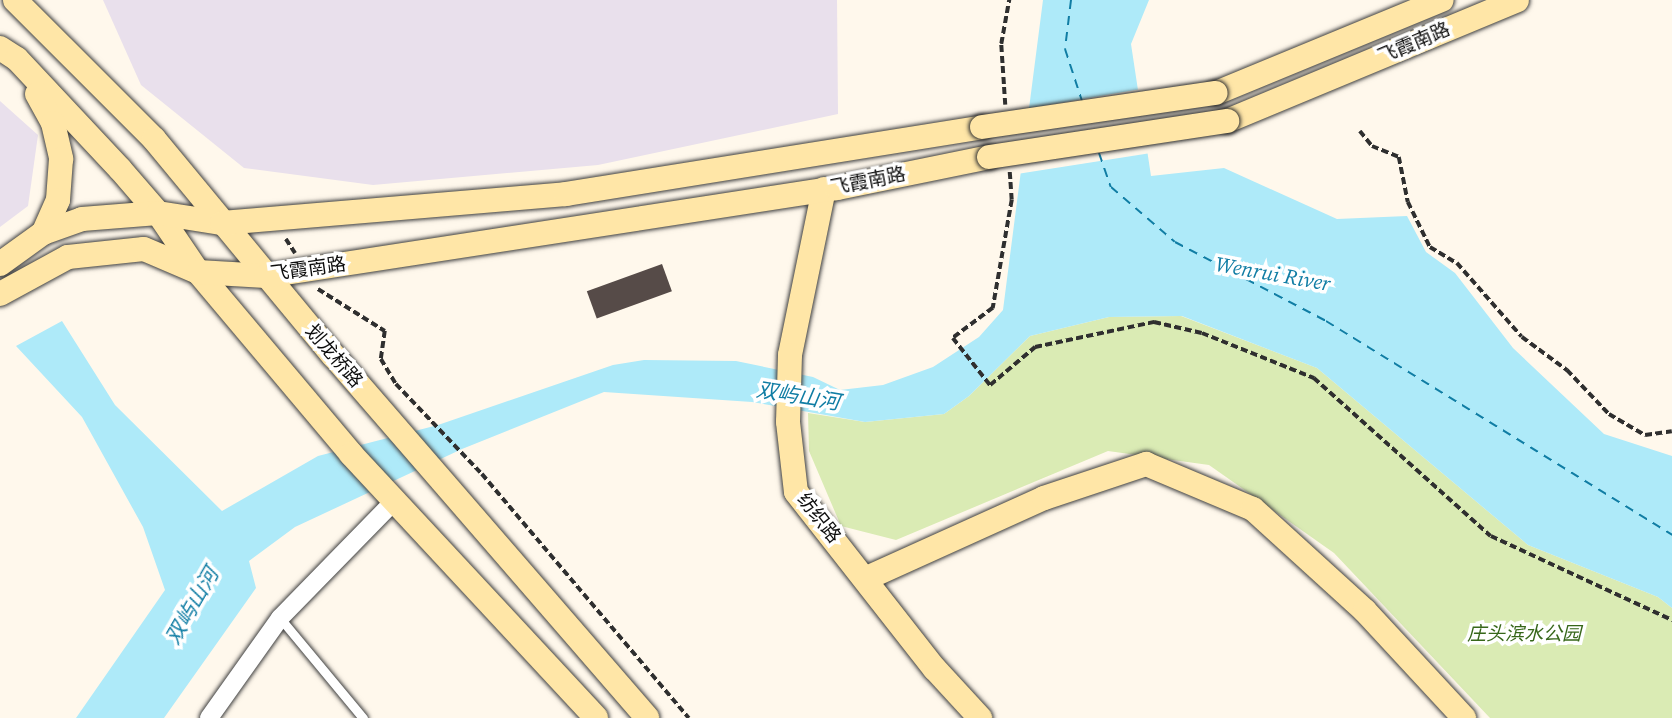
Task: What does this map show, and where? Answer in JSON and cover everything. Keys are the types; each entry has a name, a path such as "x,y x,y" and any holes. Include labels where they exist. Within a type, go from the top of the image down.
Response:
{"main road":[{"name":"划龙桥路","path":"15,0 153,139 265,276 647,718"},
{"name":"飞霞南路","path":"43,233 82,219 158,213 222,223 565,194 982,127 1216,93 1443,0"},
{"name":"飞霞南路","path":"198,272 265,276 824,189 1227,121 1517,0"},
{"path":"9,54 158,213 198,272 394,500 596,718"},
{"path":"0,264 43,233 58,200 61,159 53,123 9,54"},
{"name":"纺织路","path":"824,189 790,355 788,422 796,492 867,578 936,669 980,718"},
{"path":"0,294 68,257 93,254 145,249 198,272"},
{"path":"867,578 1044,498 1146,464 1253,509 1365,611 1464,718"}],"street":[{"path":"209,718 280,618 394,500"}],"lane":[{"path":"280,618 363,718"}],"path":[{"path":"1005,109 1000,44 1009,0"},
{"path":"1360,131 1372,146 1399,157 1408,202 1430,247 1457,263 1522,337 1566,370 1609,414 1645,435 1672,431"},
{"path":"999,159 1012,200 993,308 953,338 990,385 1035,347 1154,323 1202,333 1314,378 1491,536 1672,620"},
{"path":"272,219 321,295 385,331 381,359 396,384 482,474 689,718"}],"shaded area":[{"path":"103,0 837,0 838,114 598,165 373,185 244,168 141,85"},
{"path":"0,101 38,135 28,206 0,227"}],"green space":[{"name":"庄头滨水公园","path":"1181,316 1317,368 1528,545 1658,597 1672,608 1672,718 1490,718 1334,553 1209,465 1108,451 896,540 841,526 809,451 808,413 865,422 944,414 969,396 1030,336 1109,317"}],"water":[{"path":"1043,0 1149,0 1131,44 1151,176 1224,168 1337,219 1407,216 1426,252 1455,273 1513,348 1604,434 1672,456 1672,608 1658,597 1528,545 1317,368 1182,316 1109,317 1030,336 969,396 944,414 865,422 752,402 604,392 462,449 295,527 249,561 256,588 164,718 76,718 165,590 143,527 82,417 16,346 62,321 115,405 222,511 318,456 438,425 613,365 644,360 736,361 813,377 840,390 883,385 933,367 979,337 1003,310"}],"pier":[{"path":"1141,89 1151,153 1017,174 1025,109"}],"building":[{"path":"662,264 672,291 597,319 587,291"}],"ferry route":[{"path":"1071,0 1065,49 1082,101"},
{"path":"1099,153 1111,187 1175,242 1326,321 1672,535"}],"water label":[{"name":"Wenrui River","path":"1273,274"},
{"name":"双屿山河","path":"798,396"},
{"name":"双屿山河","path":"192,606"}]}
